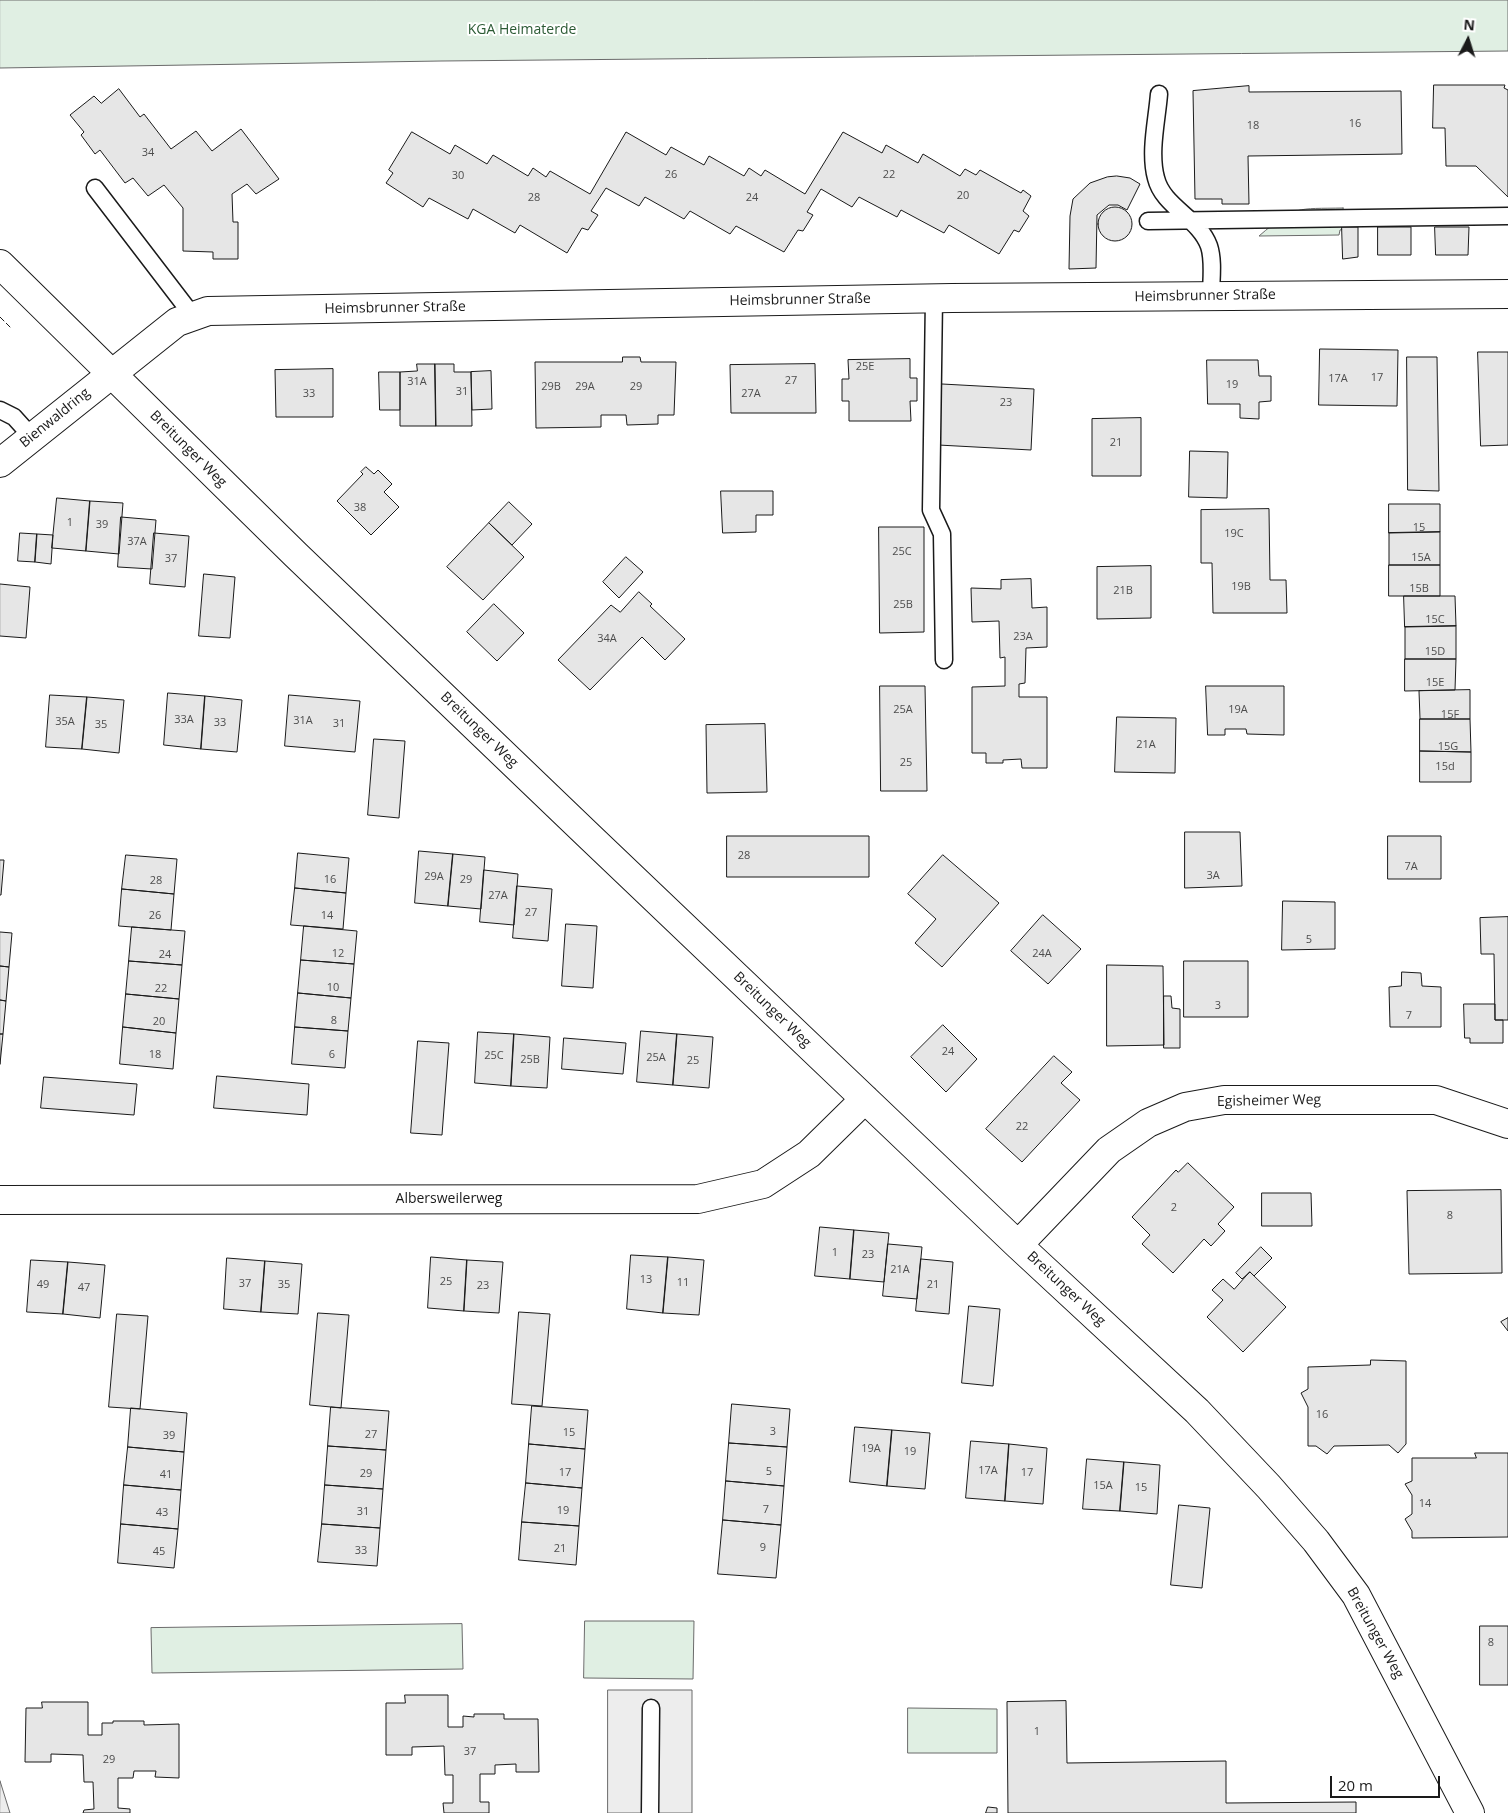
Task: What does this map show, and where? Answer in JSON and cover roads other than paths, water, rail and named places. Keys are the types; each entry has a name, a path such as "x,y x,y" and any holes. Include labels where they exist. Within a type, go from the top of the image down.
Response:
{"street":[{"name":"Breitunger Weg","path":"0,264 304,562 864,1099 1196,1410 1316,1542 1356,1595 1470,1813"},
{"name":"Heimsbrunner Straße","path":"110,373 177,322 208,311 934,298 1508,294"},
{"name":"Bienwaldring","path":"0,463 110,373"},
{"name":"Albersweilerweg","path":"0,1200 698,1199 763,1184 809,1154 864,1099"},
{"name":"Egisheimer Weg","path":"1018,1245 1109,1150 1148,1123 1185,1107 1224,1100 1436,1100 1508,1124"}],"lane":[{"path":"1159,94 1154,162 1156,179 1162,190 1195,222 1205,237 1211,256 1211,296"},
{"path":"95,188 193,316"},
{"path":"1148,221 1508,216"},
{"path":"934,298 931,510 942,534 944,660"},
{"path":"0,410 14,418 32,437"},
{"path":"650,1708 650,1813"}],"park label":[{"name":"KGA Heimaterde","path":"522,30"}]}
